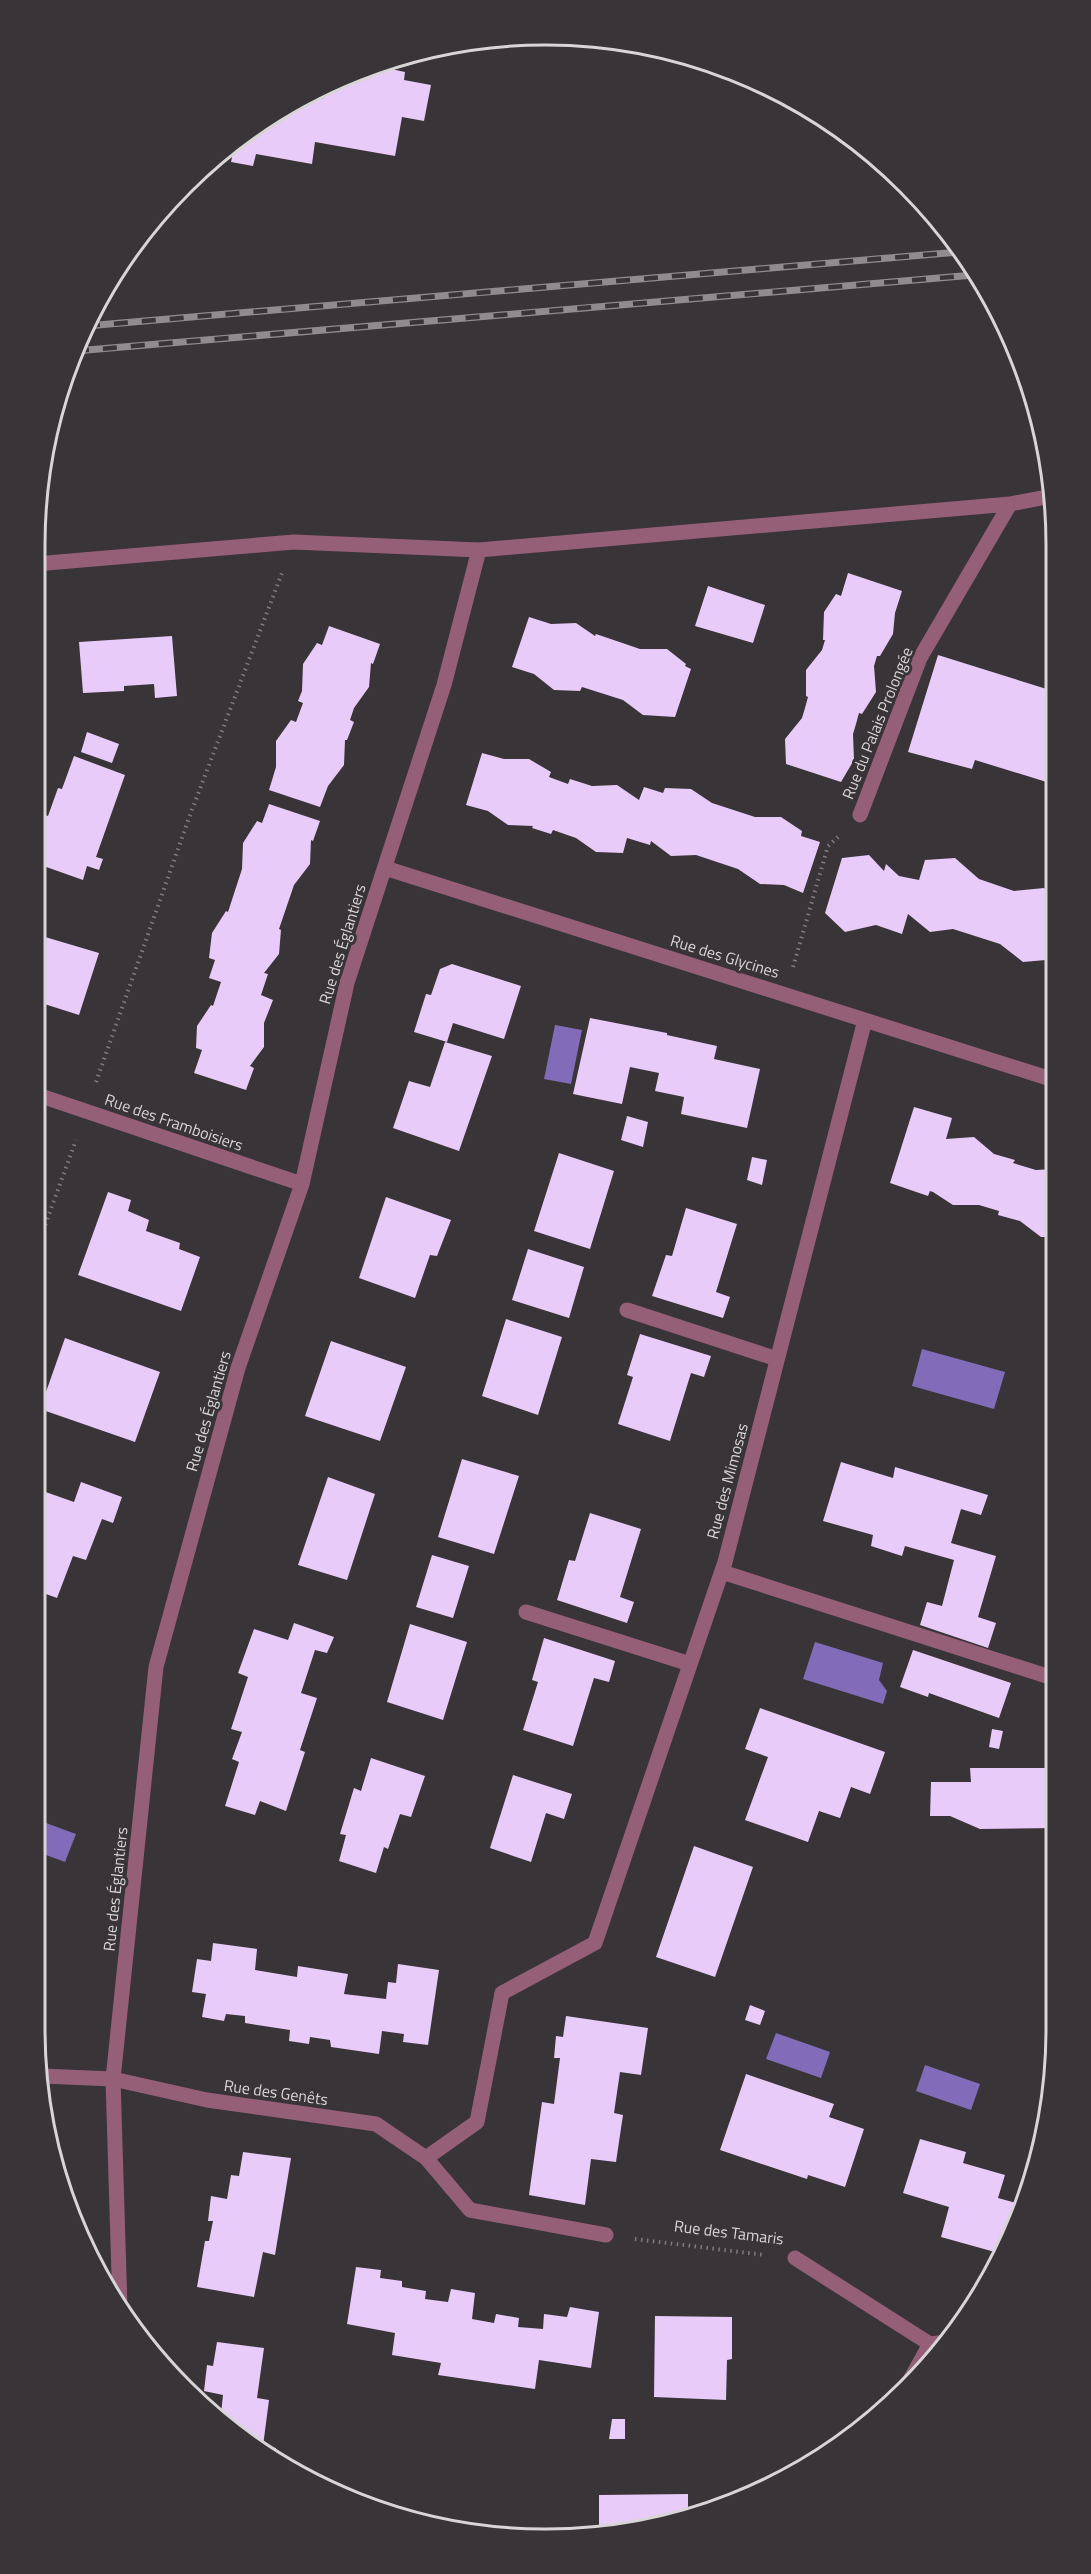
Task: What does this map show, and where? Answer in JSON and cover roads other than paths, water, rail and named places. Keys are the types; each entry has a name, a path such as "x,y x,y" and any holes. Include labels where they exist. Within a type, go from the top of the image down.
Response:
{"street":[{"path":"45,563 294,542 479,550 1010,504 1044,498"},
{"name":"Rue du Palais Prolongée","path":"860,815 920,658 1010,504"},
{"name":"Rue des Églantiers","path":"119,2291 113,2079 156,1666 238,1368 302,1184 347,983 444,686 479,550"},
{"name":"Rue des Glycines","path":"384,868 786,993 1046,1077"},
{"name":"Rue des Mimosas","path":"426,2158 477,2122 502,1993 595,1943 722,1572 865,1020"},
{"name":"Rue des Framboisiers","path":"45,1098 302,1184"},
{"path":"627,1310 777,1359"},
{"path":"722,1572 1046,1676"},
{"path":"526,1612 690,1664"},
{"name":"Rue des Genêts","path":"47,2076 113,2079 207,2100 376,2124 426,2158 470,2210 606,2235"},
{"name":"Rue des Tamaris","path":"795,2258 930,2344"},
{"path":"921,2360 930,2344 935,2343"}],"railway":[{"path":"96,325 952,253"},
{"path":"85,350 967,276"}]}
